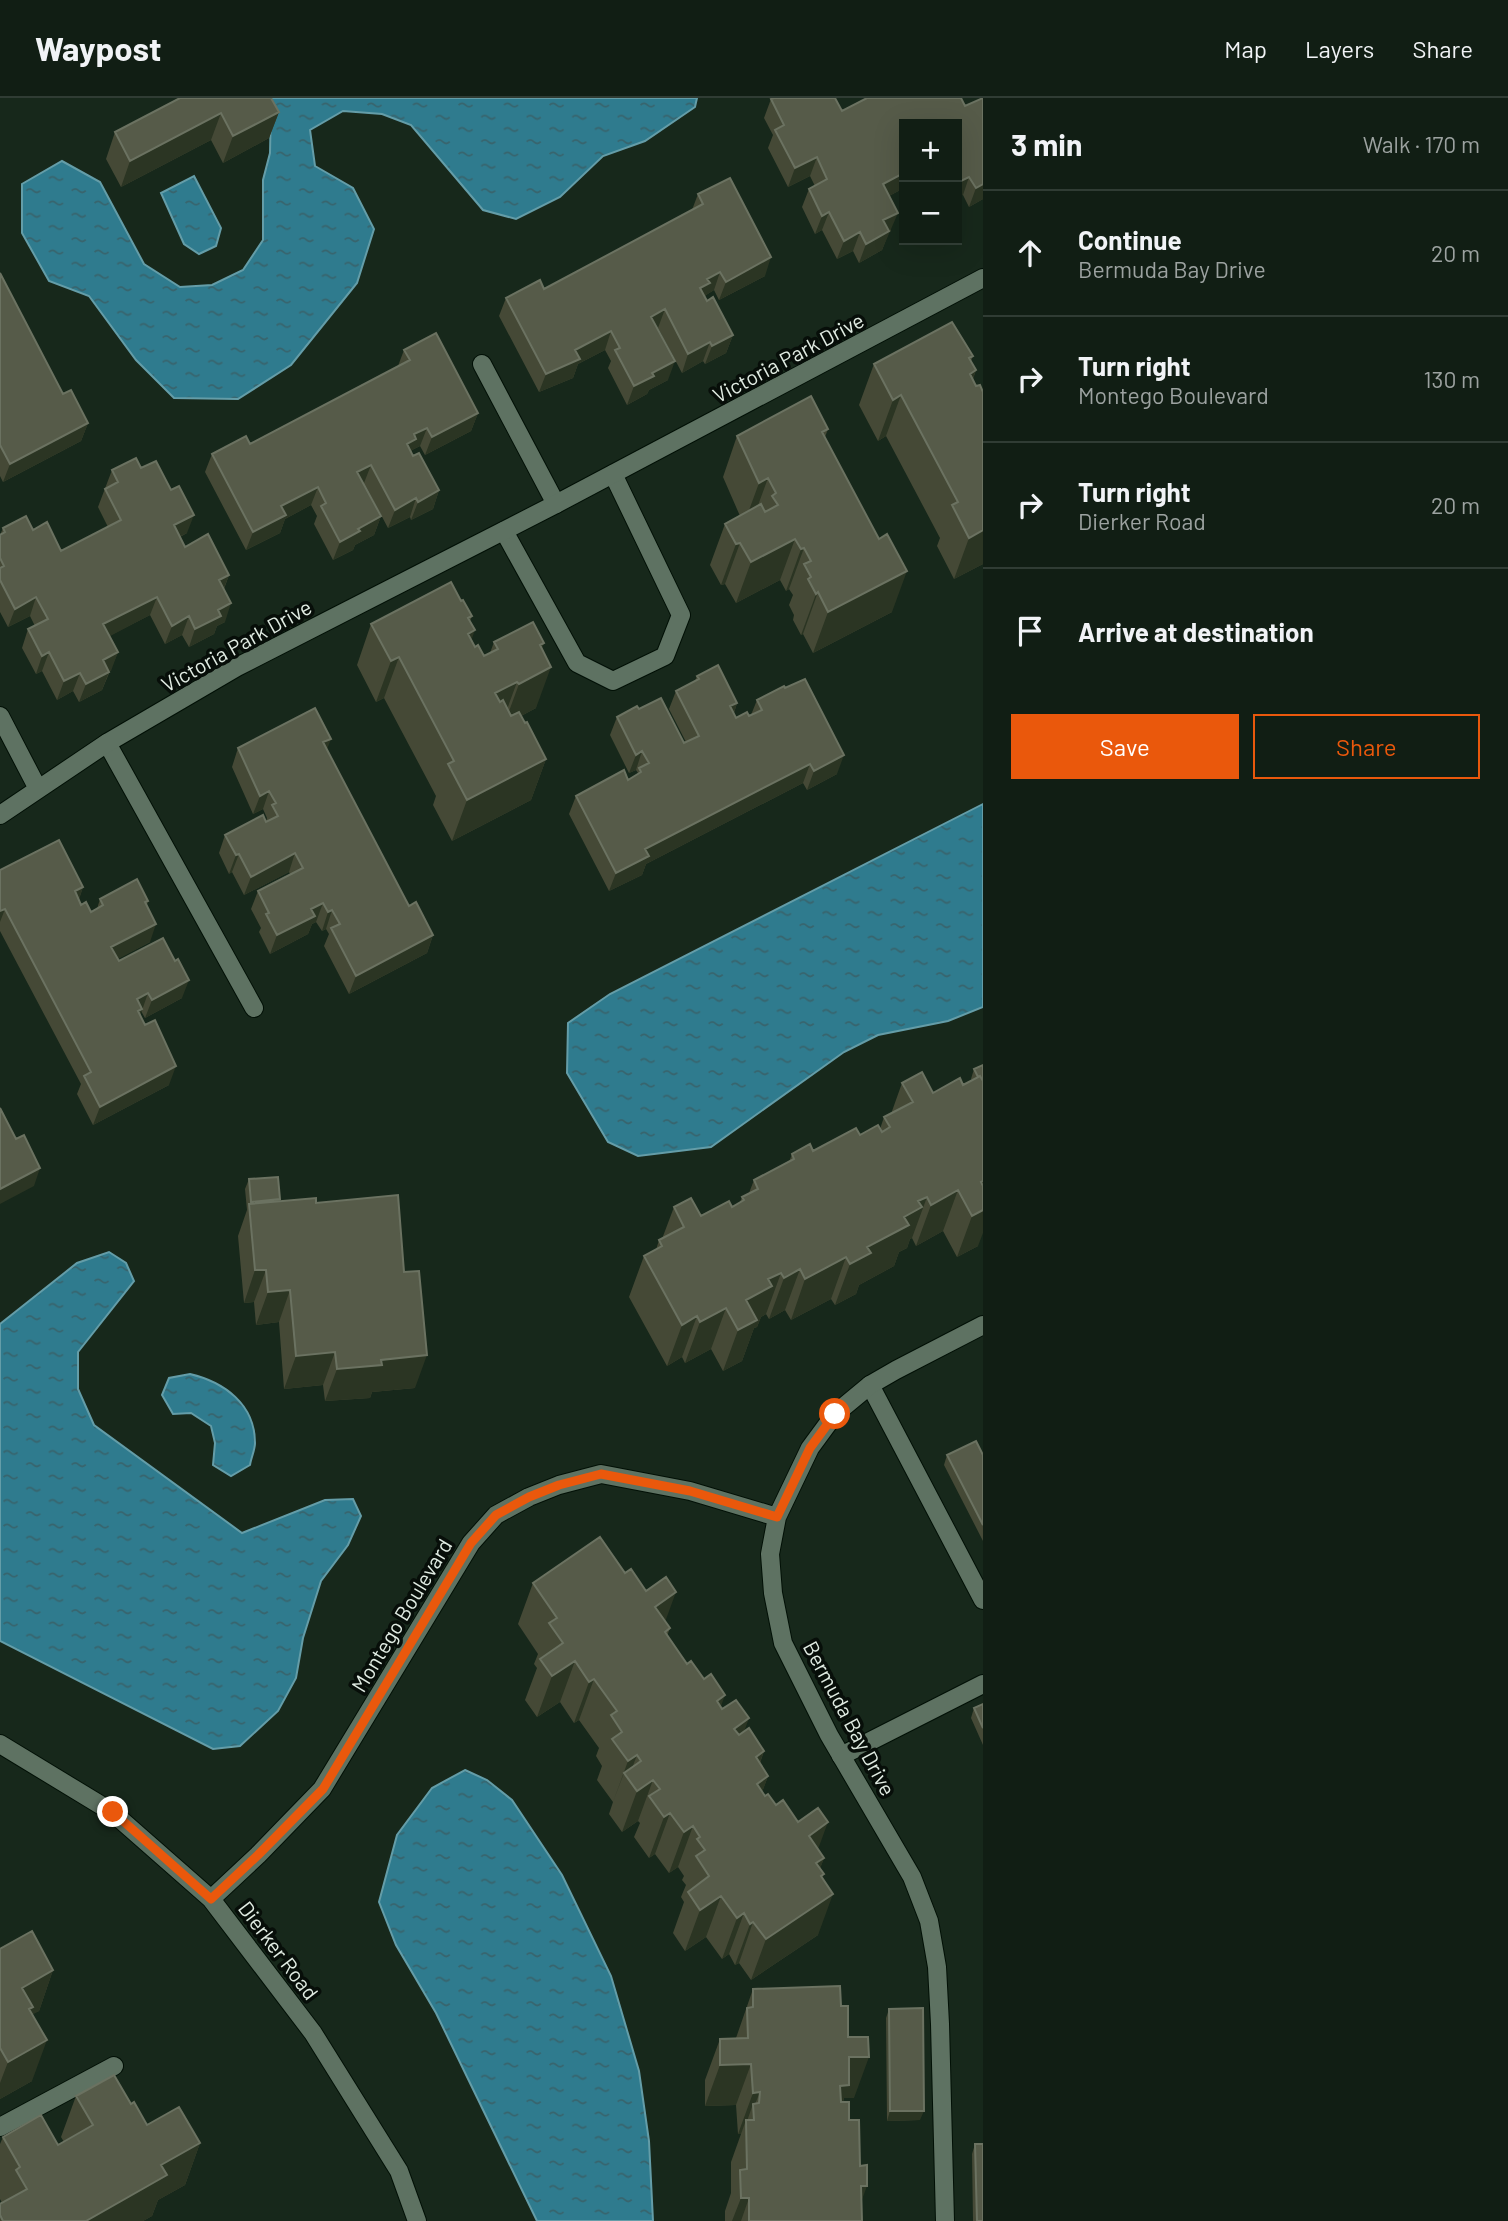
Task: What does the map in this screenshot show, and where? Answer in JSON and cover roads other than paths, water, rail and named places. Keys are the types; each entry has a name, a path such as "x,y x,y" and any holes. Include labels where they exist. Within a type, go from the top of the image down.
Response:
{"street":[{"name":"Victoria Park Drive","path":"0,815 107,743 237,667 556,504 983,278"},
{"path":"482,364 556,504"},
{"path":"504,531 577,663 613,681 664,656 681,615 613,474"},
{"path":"0,716 38,789"},
{"path":"107,743 254,1008"},
{"name":"Bermuda Bay Drive","path":"945,2221 937,1967 929,1921 912,1877 841,1756 783,1643 773,1593 770,1555 777,1517 810,1448 835,1414 870,1385 983,1325"},
{"path":"870,1385 983,1600"},
{"name":"Montego Boulevard","path":"211,1899 323,1789 471,1543 496,1515 559,1485 601,1474 690,1491 777,1517"},
{"path":"841,1756 983,1684"},
{"name":"Dierker Road","path":"0,1744 113,1812 211,1899 313,2033 399,2171 417,2221"},
{"path":"0,2127 114,2066"}],"water":[{"path":"268,98 697,98 695,107 645,141 603,156 560,197 516,219 483,210 411,125 382,114 343,111 310,130 315,166 353,188 374,229 357,283 291,365 238,399 174,398 136,360 89,296 49,281 22,233 22,184 62,161 100,182 144,264 180,287 212,285 243,270 263,240 263,180 270,153 271,106"},
{"path":"194,176 221,228 216,246 199,254 184,244 161,193"},
{"path":"983,804 983,1007 948,1021 878,1035 844,1052 711,1147 638,1156 608,1142 567,1073 568,1023 610,994"},
{"path":"109,1252 126,1263 134,1281 78,1352 78,1389 94,1425 242,1533 325,1500 353,1499 361,1516 348,1545 321,1581 303,1638 296,1678 278,1711 240,1746 213,1749 0,1641 0,1324 77,1263"},
{"path":"190,1374 226,1389 250,1417 255,1443 250,1465 231,1476 213,1465 215,1443 211,1426 191,1413 173,1414 162,1395 169,1378"},
{"path":"465,1770 487,1780 512,1800 562,1875 611,1976 639,2071 649,2141 653,2221 537,2221 436,2013 396,1945 379,1902 397,1835 432,1788"}]}
